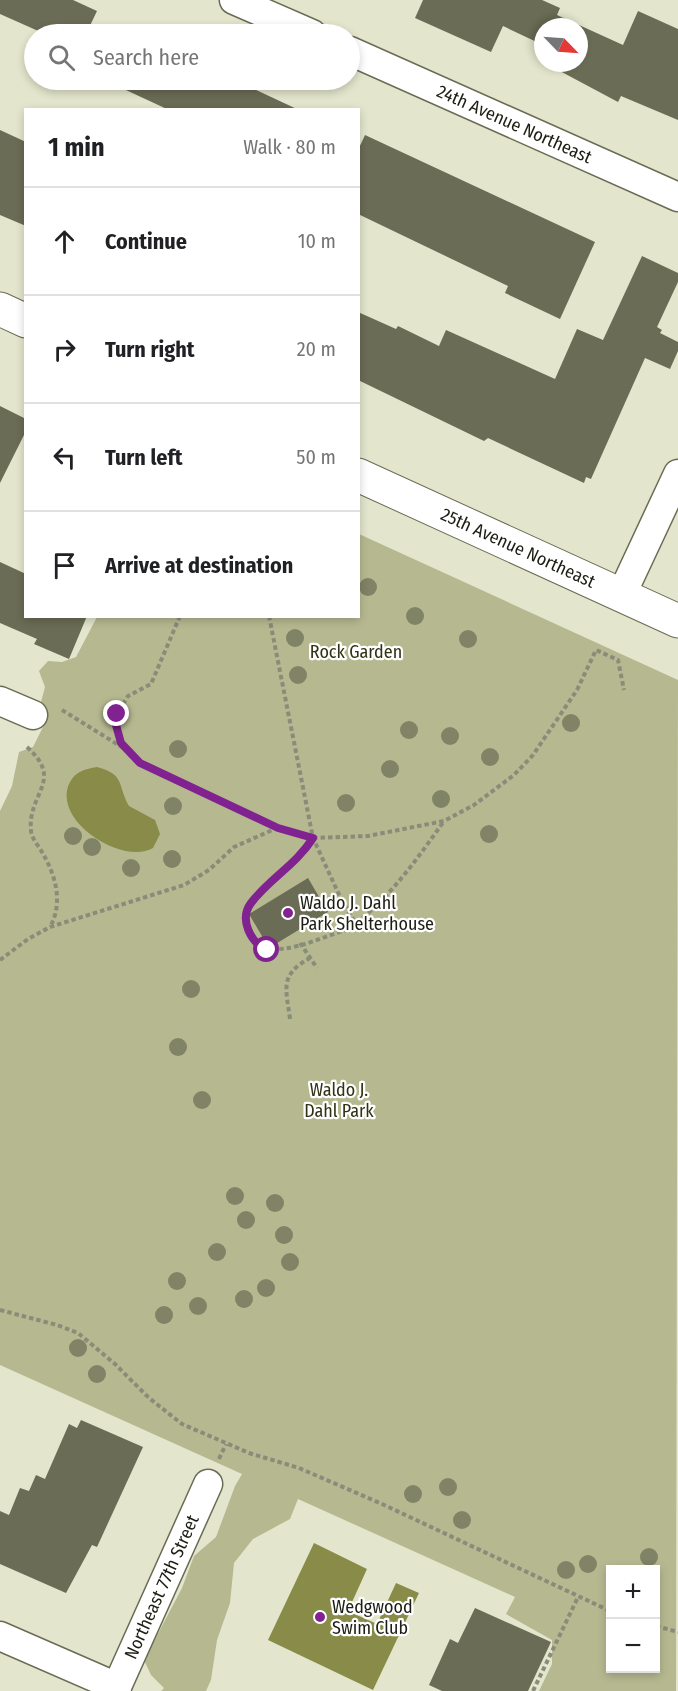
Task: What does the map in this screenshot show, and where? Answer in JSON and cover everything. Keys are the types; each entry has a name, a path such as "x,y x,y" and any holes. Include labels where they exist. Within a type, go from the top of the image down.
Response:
{"main road":[{"path":"0,309 24,320"},
{"name":"25th Avenue Northeast","path":"360,476 678,621"}],"street":[{"path":"234,0 289,24"},
{"name":"24th Avenue Northeast","path":"360,55 678,197"},
{"path":"621,596 678,474"},
{"path":"0,701 46,712"},
{"name":"Northeast 77th Street","path":"116,1689 208,1484"},
{"path":"0,1636 116,1689"}],"path":[{"path":"125,749 118,736 117,714 128,696 151,684 179,618"},
{"path":"269,618 313,838 341,899 356,924"},
{"path":"46,712 68,716 125,749 140,763 278,828 313,838 368,836 444,821 494,792 532,755 577,690 596,650 618,660 624,690"},
{"path":"27,747 41,760 44,771 42,789 31,816 31,825 32,834 54,877 58,894 56,910 50,927"},
{"path":"313,838 302,856 251,902 245,914 250,934 259,946 267,950 279,949 346,930 356,924 373,910 444,821"},
{"path":"0,960 28,939 50,927 184,885 209,870 234,847 278,828"},
{"path":"300,943 316,968"},
{"path":"290,1019 287,979 294,968 310,958"},
{"path":"0,1310 78,1333 115,1364 149,1398 182,1424 241,1450 299,1468 382,1504 606,1609"},
{"path":"533,1691 578,1597"},
{"path":"660,1627 678,1632"}],"green space":[{"name":"Waldo J. Dahl Park","path":"360,534 678,680 676,1691 539,1691 552,1664 552,1640 506,1614 515,1597 298,1499 290,1519 253,1539 234,1563 230,1603 217,1640 211,1680 206,1691 161,1691 164,1688 151,1675 144,1660 182,1588 194,1556 216,1537 235,1486 242,1474 0,1365 0,811 12,786 19,752 33,747 44,725 41,702 45,687 39,671 48,661 62,662 76,657 96,618 360,618"}],"shaded area":[{"path":"97,767 117,777 129,806 155,820 160,834 153,848 140,852 125,851 108,845 93,836 70,811 67,796 70,782 81,771"},
{"name":"Wedgwood Swim Club","path":"314,1543 367,1569 348,1611 377,1624 396,1583 419,1593 373,1690 268,1640"}],"building":[{"path":"0,0 73,0 97,11 91,24 24,25 0,14"},
{"path":"423,0 542,0 560,8 557,15 564,18 534,18 534,41 503,26 491,52 415,18"},
{"path":"638,11 678,29 678,120 621,96 618,102 562,72 588,72 588,29 623,45"},
{"path":"126,90 256,90 295,108 165,108"},
{"path":"0,130 24,141 24,225 0,215"},
{"path":"365,135 595,242 560,319 505,293 508,286 360,215 360,146"},
{"path":"642,256 678,273 678,282 657,327 662,330 660,333 678,342 678,351 670,369 645,358 591,479 586,477 584,483 488,438 484,441 360,381 360,313 396,329 398,326 439,346 446,330 555,379 577,329 603,340"},
{"path":"0,406 24,418 24,435 0,483"},
{"path":"0,562 24,573 24,618 86,618 69,659 34,644 37,639 0,623"},
{"name":"Waldo J. Dahl Park Shelterhouse","path":"308,878 328,912 269,948 249,914"},
{"path":"81,1420 143,1447 97,1547 92,1545 66,1593 0,1564 0,1511 9,1515 20,1488 29,1491 36,1475 45,1479 69,1424 77,1428"},
{"name":"Wedgwood Swim Club","path":"475,1608 551,1642 528,1691 442,1691 429,1685 450,1639 458,1643"}],"place":[{"name":"Waldo J. Dahl Park Shelterhouse","path":"288,913"},
{"name":"Wedgwood Swim Club","path":"320,1617"}],"route":[{"path":"117,714 116,725 121,743 140,763 278,828 313,838 302,856 251,902 245,914 250,934 259,946 267,950"}],"park label":[{"name":"Rock Garden","path":"356,652"}]}
